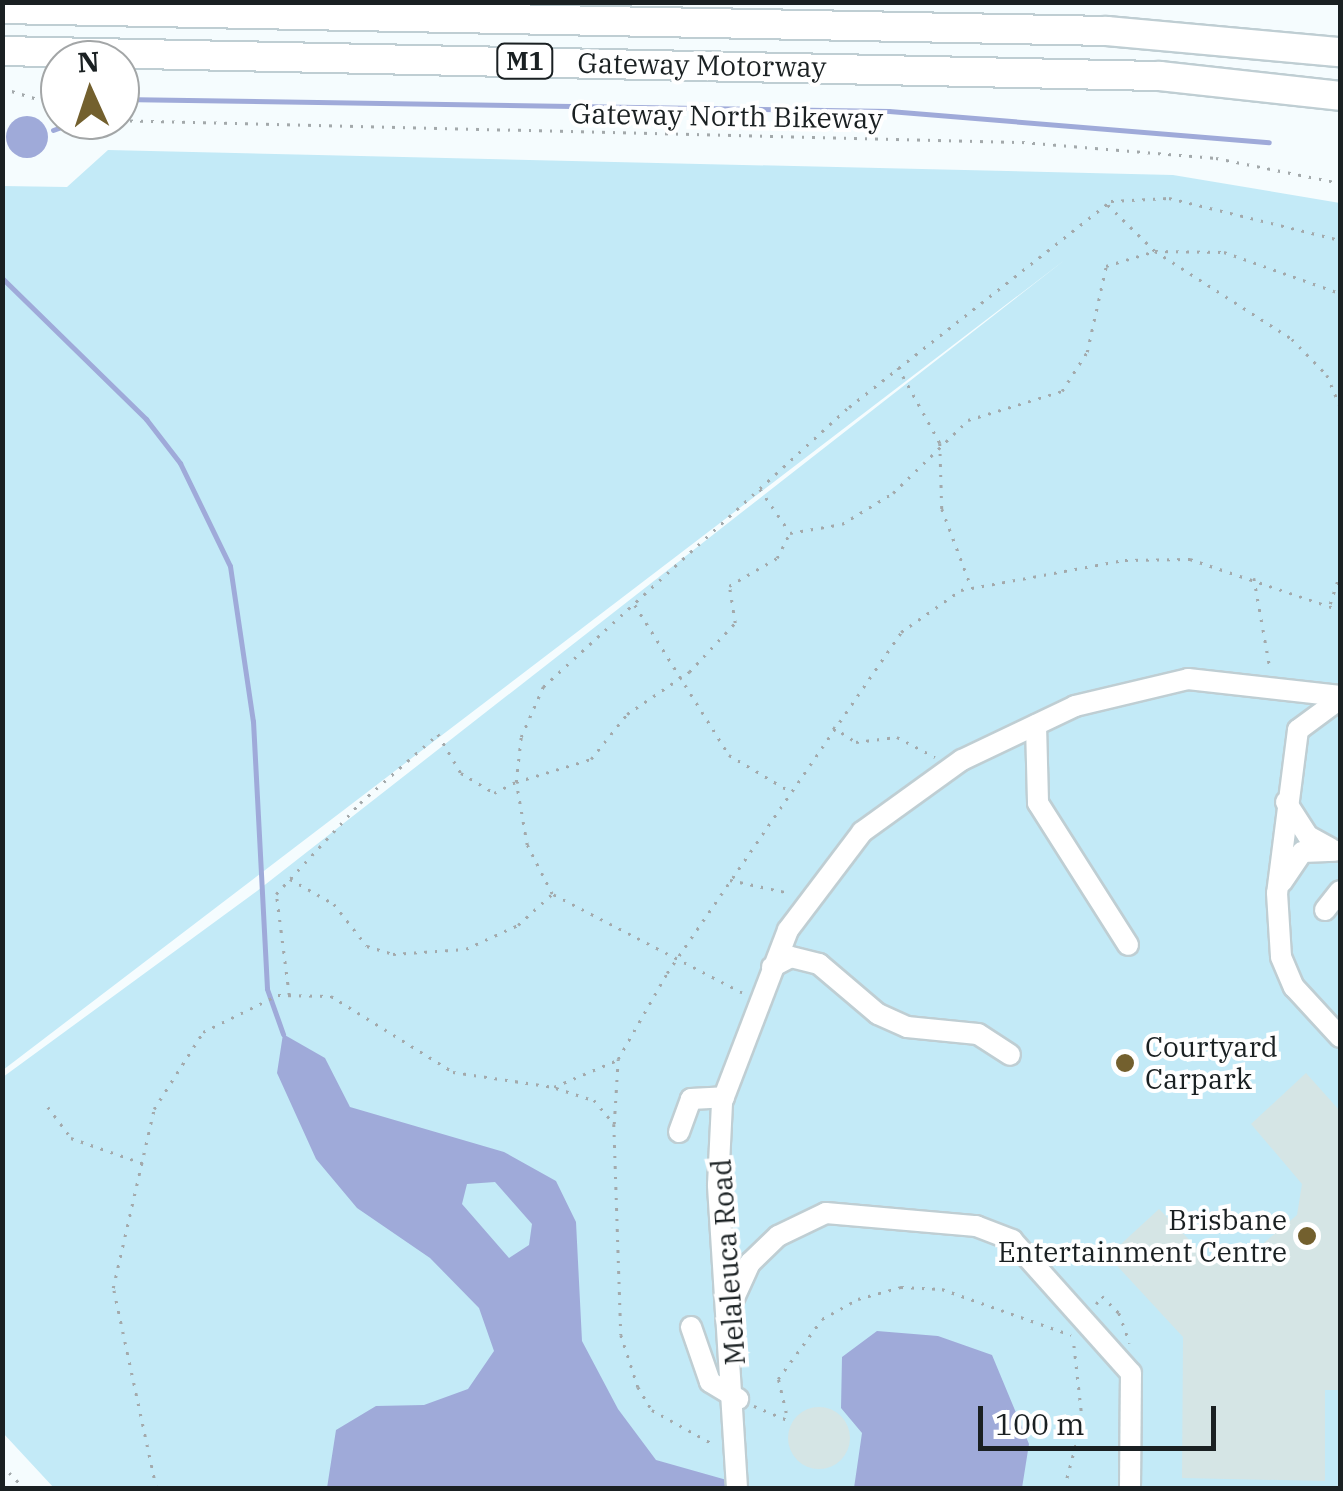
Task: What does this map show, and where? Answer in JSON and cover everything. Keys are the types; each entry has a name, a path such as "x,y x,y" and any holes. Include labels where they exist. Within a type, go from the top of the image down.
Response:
{"highway":[{"name":"Gateway Motorway","path":"2,9 1106,30 1340,52"},
{"name":"Gateway Motorway","path":"2,51 1123,74 1340,96"}],"street":[{"name":"Melaleuca Road","path":"739,1478 738,1401 718,1185 724,1098 772,968 808,904 862,832 946,771 1036,724 1188,679 1266,684 1340,697"},
{"path":"1340,697 1298,730 1286,802 1278,893 1282,957 1294,987 1340,1037"},
{"path":"1036,724 1038,803 1128,944"},
{"path":"1286,802 1308,836 1338,854"},
{"path":"1278,893 1302,852 1338,854"},
{"path":"1325,910 1340,890"},
{"path":"772,968 791,957 819,964 892,1020 978,1034 1010,1055"},
{"path":"679,1132 691,1098 724,1098"},
{"path":"728,1310 750,1262 778,1236 826,1213 976,1226 1012,1240 1132,1373 1130,1488"},
{"path":"691,1328 710,1382 738,1401"}],"path":[{"path":"2,88 40,100"},
{"name":"Gateway North Bikeway","path":"140,121 1022,142 1216,158 1340,183"},
{"path":"758,998 552,894 527,845 516,782 521,737 543,687 898,367 1106,204 1132,194 1169,198 1340,240"},
{"path":"1106,204 1155,251 1292,339 1327,375 1340,406"},
{"path":"790,533 842,524 893,493 940,443 968,420 1062,391 1087,352 1106,266 1155,251 1224,252 1340,294"},
{"path":"898,367 940,443 942,509 972,588"},
{"path":"760,489 790,533"},
{"path":"289,995 274,923 276,894 438,734 462,774 494,793 516,782 591,760 627,714 679,677 735,623 729,586 777,558 790,533"},
{"path":"719,1447 652,1410 625,1356 614,1124 618,1060 678,956 900,632 972,588 1126,560 1190,559 1254,577 1340,610"},
{"path":"1330,605 1340,573"},
{"path":"1254,577 1269,634 1266,684"},
{"path":"635,603 729,755 789,791"},
{"path":"832,726 856,742 908,740 946,771"},
{"path":"290,880 334,904 368,946 392,954 466,949 518,925 552,894"},
{"path":"729,880 780,887 808,904"},
{"path":"156,1488 142,1401 111,1311 146,1164 154,1108 204,1032 278,995 353,1004 453,1072 554,1087 594,1100 614,1124"},
{"path":"554,1087 618,1060"},
{"path":"48,1107 72,1138 146,1164"},
{"path":"792,1422 778,1379 822,1320 858,1298 901,1287 998,1304 1073,1336 1082,1422 1064,1488"},
{"path":"1094,1305 1102,1296"},
{"path":"738,1401 786,1413"},
{"path":"2,1465 24,1488"}],"shaded area":[{"name":"Brisbane Entertainment Centre","path":"108,150 1173,175 1340,203 1340,1488 54,1488 3,1433 3,1077 257,891 1066,259 3,1070 3,186 67,187"}],"water":[{"path":"19,117 40,121 40,140 48,140 47,145 35,157 19,157 7,145 7,129"},
{"path":"283,1034 325,1058 350,1107 504,1152 556,1181 576,1222 582,1341 618,1409 656,1460 755,1488 327,1488 336,1430 376,1406 424,1405 468,1389 494,1351 479,1308 430,1258 357,1208 316,1159 277,1073","holes":["495,1182 532,1224 529,1245 509,1258 462,1204 467,1184"]},
{"path":"877,1331 938,1336 992,1355 1029,1444 1022,1488 854,1488 862,1433 841,1408 842,1357"}],"building":[{"path":"1306,1073 1340,1111 1340,1390 1325,1390 1325,1481 1182,1478 1183,1337 1108,1256 1159,1209 1207,1258 1240,1263 1297,1215 1302,1184 1251,1124"},
{"path":"819,1407 841,1416 850,1438 841,1460 819,1469 797,1460 788,1438 797,1416"}],"waterway":[{"path":"140,99 889,111 1269,142"},
{"path":"2,278 146,419 180,463 230,566 253,721 267,989 283,1034"}],"place":[{"name":"Courtyard Carpark","path":"1125,1063"},
{"name":"Brisbane Entertainment Centre","path":"1307,1236"}]}
